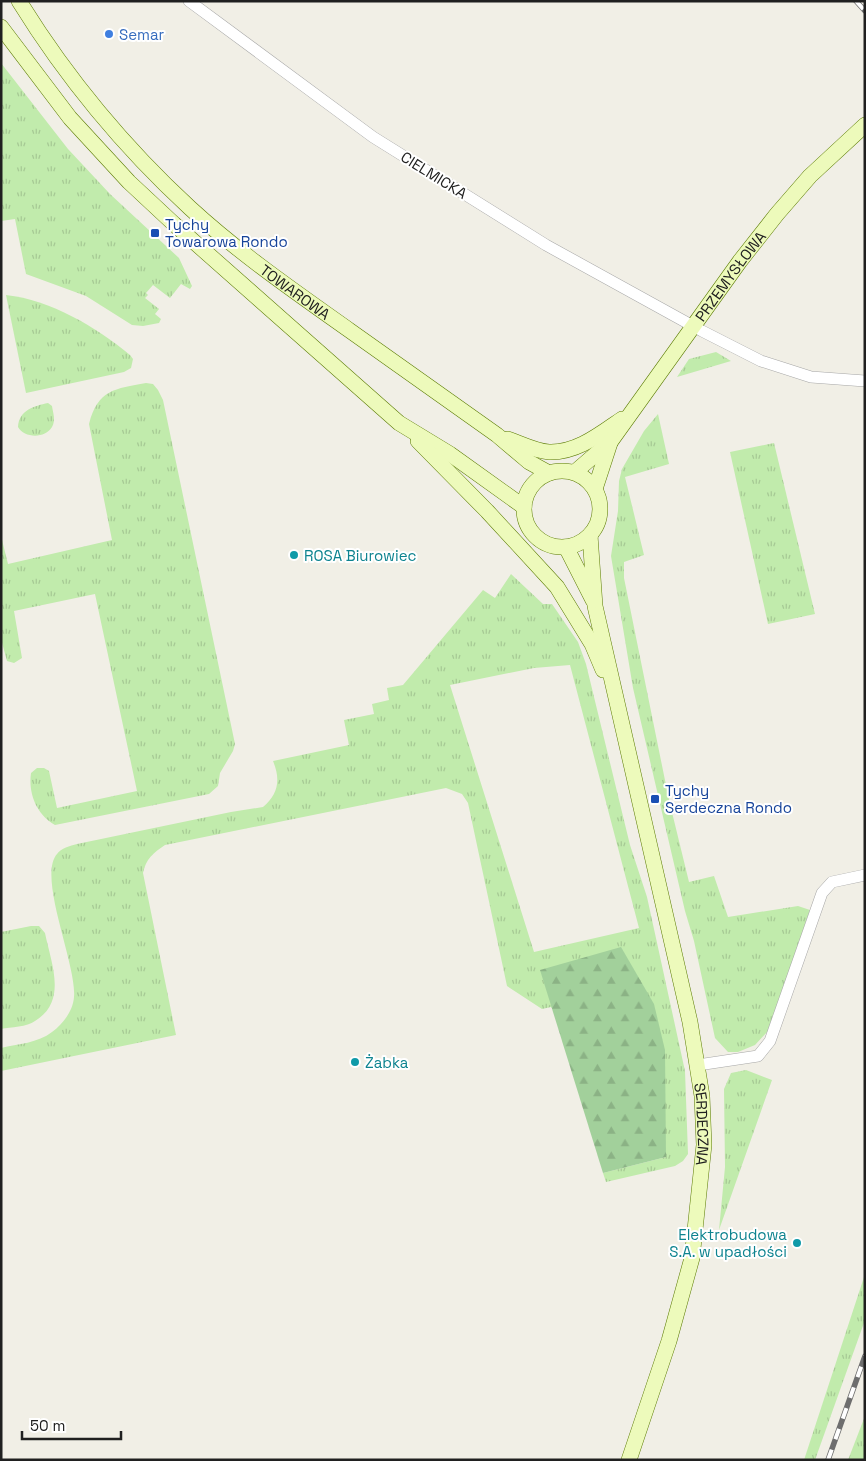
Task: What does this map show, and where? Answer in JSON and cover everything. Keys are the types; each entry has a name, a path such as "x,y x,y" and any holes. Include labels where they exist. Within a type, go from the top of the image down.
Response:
{"street":[{"name":"TOWAROWA","path":"20,1 33,23 90,101 148,167 190,208 256,264 497,435 529,462 549,473"},
{"name":"CIELMICKA","path":"189,1 314,94 402,156 546,244 693,326 761,361 811,377 865,381"},
{"name":"TOWAROWA","path":"1,27 70,118 129,182 227,272 399,423 450,454 524,507"},
{"name":"PRZEMYSŁOWA","path":"575,472 610,441 740,261 777,214 810,176 865,124"},
{"path":"497,435 548,452 568,450 589,442 629,415"},
{"path":"399,423 487,511 557,587 592,644 620,711"},
{"name":"PRZEMYSŁOWA","path":"595,489 610,441"},
{"path":"558,470 575,472 590,482 595,489 601,508 600,518 590,535 575,545 566,547 555,546 536,536 527,523 524,507 525,498 534,482 549,473 558,470"},
{"path":"590,535 595,606 698,1065"},
{"path":"566,547 595,606"},
{"name":"SERDECZNA","path":"628,1460 669,1340 692,1258 704,1145 698,1065 758,1056 770,1041 822,893 832,882 865,874"}],"green space":[{"path":"1,63 68,149 110,194 179,258 192,286 190,289 181,284 170,298 153,285 146,293 148,295 145,298 159,309 155,314 161,319 159,323 143,326 132,325 86,296 26,274 15,219 1,221"},
{"path":"6,295 40,303 72,316 88,325 130,355 133,359 131,368 124,372 26,393"},
{"path":"716,352 731,361 677,377 689,359"},
{"path":"146,383 153,384 163,400 235,744 220,773 218,786 209,794 55,825 43,816 35,803 30,781 31,773 37,768 44,768 49,771 57,808 137,791 95,594 14,611 22,658 14,663 7,661 1,639 1,536 8,564 112,540 89,424 97,404 103,397 117,389"},
{"path":"48,403 52,406 54,419 49,431 35,436 21,431 18,427 19,421 24,413 33,407"},
{"path":"658,414 669,464 625,477 644,555 624,562 624,578 669,800 689,882 714,876 728,917 798,906 810,910 769,1030 755,1045 738,1052 728,1052 715,1038 694,941 685,911 633,688 611,556 622,469 644,431"},
{"path":"774,443 815,614 768,624 730,452"},
{"path":"511,574 543,604 552,604 578,642 586,664 630,845 647,897 685,1071 688,1154 683,1161 675,1166 606,1182 603,1173 666,1157 551,1007 542,1009 507,986 468,803 462,794 446,788 165,845 151,857 143,873 176,1035 1,1071 1,1048 28,1043 46,1036 64,1021 70,1012 73,1002 70,964 54,901 52,882 52,865 59,852 66,847 77,844 263,807 272,797 277,786 277,774 273,761 349,745 344,720 374,714 372,704 389,700 387,688 403,685 483,590 495,598","holes":["570,665 639,928 534,952 450,685 534,668"]},
{"path":"39,926 45,933 55,981 51,1003 45,1013 32,1023 1,1029 1,932"},
{"path":"621,947 654,1004 665,1050 666,1157 603,1173 540,970"},
{"path":"746,1070 772,1080 719,1230 725,1167 724,1089 731,1073"},
{"path":"865,1274 865,1320 815,1460 804,1460"},
{"path":"865,1416 865,1460 848,1460"}],"railway":[{"path":"856,1 865,11"},
{"path":"828,1460 865,1356"}],"place":[{"name":"Semar","path":"109,34"},
{"name":"Tychy Towarowa Rondo","path":"155,233"},
{"name":"ROSA Biurowiec","path":"294,555"},
{"name":"Tychy Serdeczna Rondo","path":"655,799"},
{"name":"Żabka","path":"355,1062"},
{"name":"Elektrobudowa S.A. w upadłości","path":"797,1243"}]}
